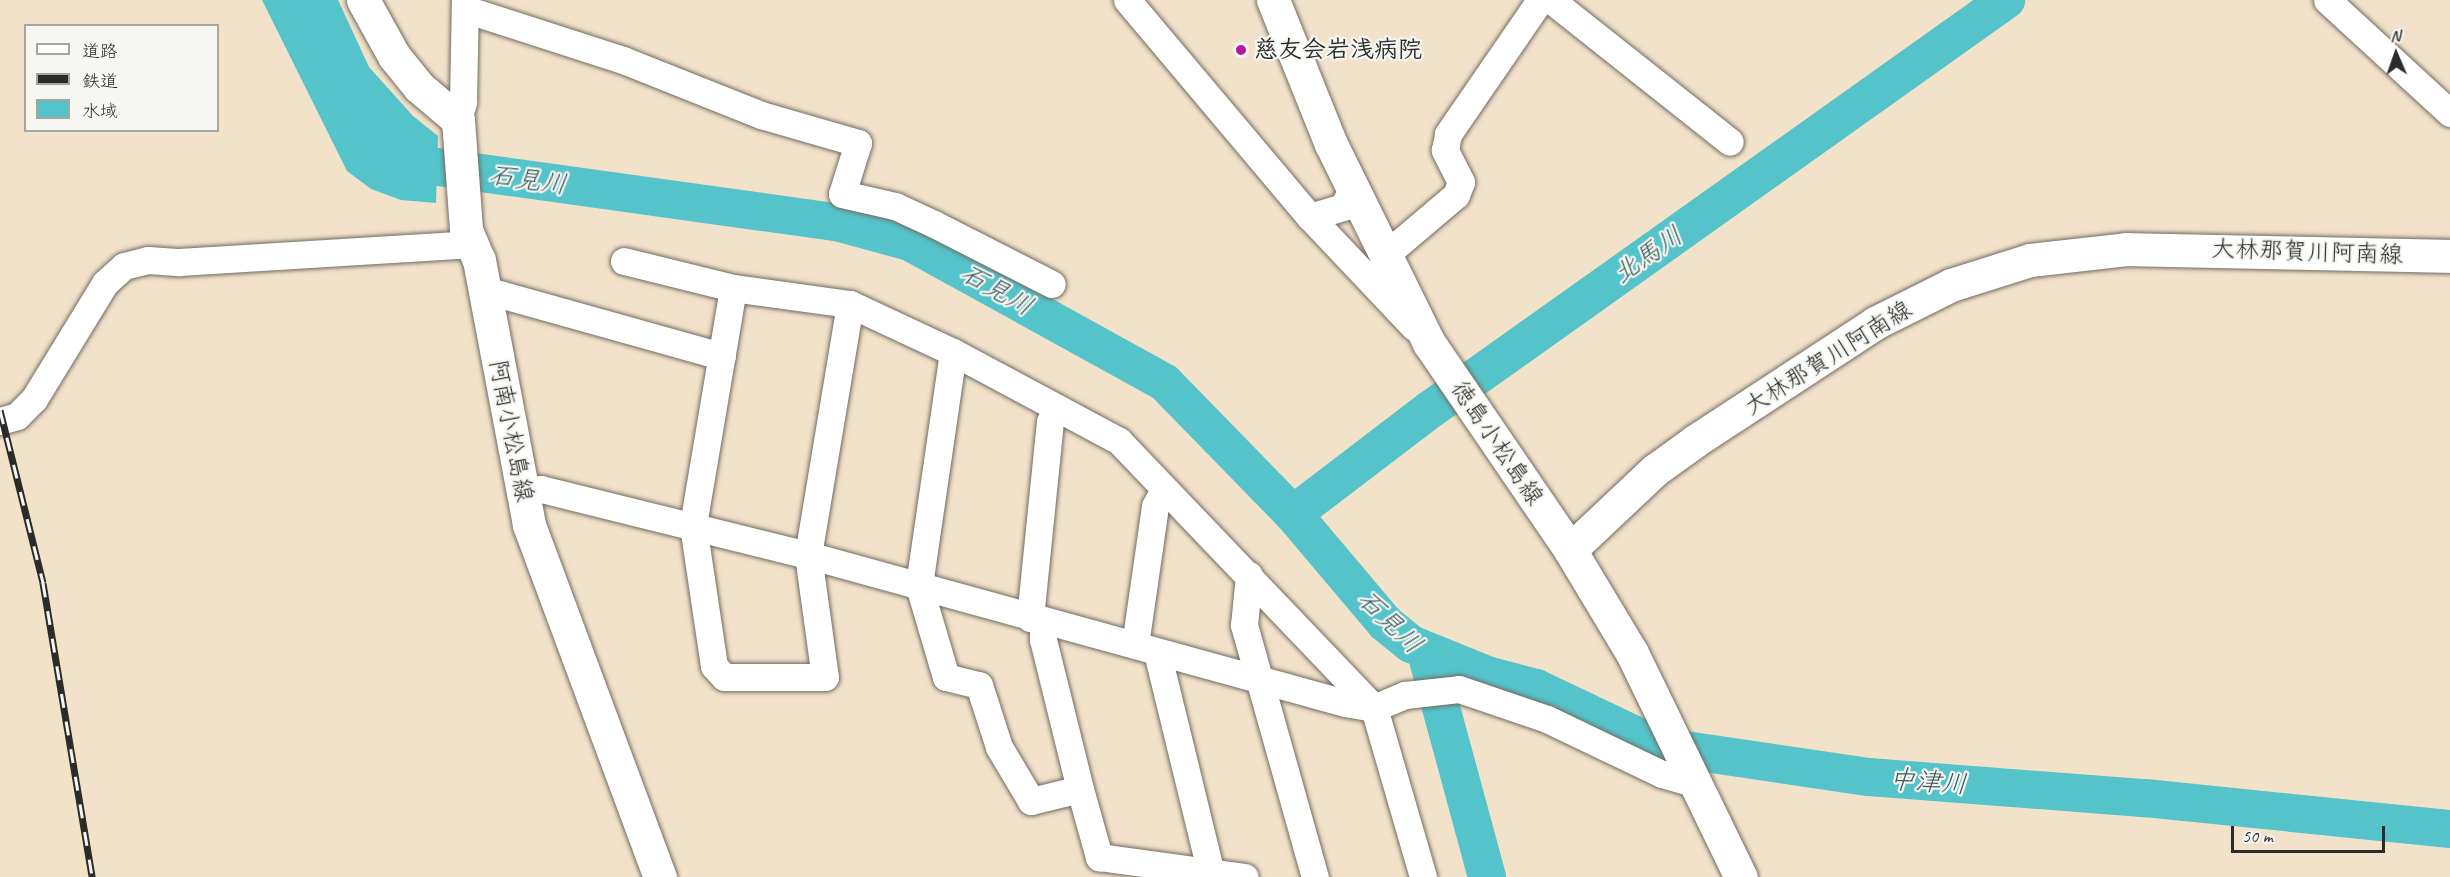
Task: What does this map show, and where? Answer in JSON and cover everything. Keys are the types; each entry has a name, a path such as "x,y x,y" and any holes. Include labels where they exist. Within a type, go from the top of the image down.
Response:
{"main road":[{"path":"363,0 394,56 419,87 460,126"},
{"name":"徳島小松島線","path":"1274,0 1352,189 1429,343 1570,550 1632,653 1741,877"},
{"name":"阿南小松島線","path":"460,126 466,230 485,291 529,525 578,664 660,877"},
{"name":"大林那賀川阿南線","path":"1570,550 1655,470 1695,441 1875,323 1951,285 2030,260 2126,249 2450,256"}],"street":[{"path":"1127,0 1310,217 1429,343"},
{"path":"1384,256 1456,195 1461,182 1445,150 1448,134 1540,0"},
{"path":"1551,0 1730,142"},
{"path":"2327,0 2450,113"},
{"path":"460,126 463,102 465,5 623,60 760,115 858,143 842,194 895,206 1052,284"},
{"path":"1310,217 1343,207 1352,189"},
{"path":"0,422 17,416 30,405 105,283 124,266 148,260 180,262 472,244"},
{"path":"624,261 733,288 850,304 953,352 1119,441 1374,708 1423,877"},
{"path":"733,288 693,525 714,666 724,677 825,677 808,555 850,304"},
{"path":"485,291 495,290 722,356"},
{"path":"953,352 919,586 946,677 979,685 999,747 1030,801 1080,789"},
{"path":"1056,407 1050,422 1036,620 1099,857 1245,877"},
{"path":"522,491 541,489 693,525 1261,681 1374,708 1406,695 1436,691 1547,719 1662,774 1692,773"},
{"path":"1164,490 1155,506 1146,649 1212,873"},
{"path":"1249,575 1244,625 1315,877"}],"water":[{"path":"262,0 338,0 369,67 413,116 438,136 436,203 401,200 371,189 347,171"}],"waterway":[{"name":"北馬川","path":"1293,514 1431,409 2006,0"},
{"name":"石見川","path":"394,141 431,166 836,222 910,242 1165,383 1293,514 1385,623 1411,644 1490,676 1536,688 1658,746 1869,777 2145,798 2450,829"},
{"name":"石見川","path":"1427,656 1487,877"}],"railway":[{"path":"0,410 43,583 92,877"}],"place":[{"name":"慈友会岩浅病院","path":"1241,50"}],"water label":[{"name":"中津川","path":"1928,782"}]}
